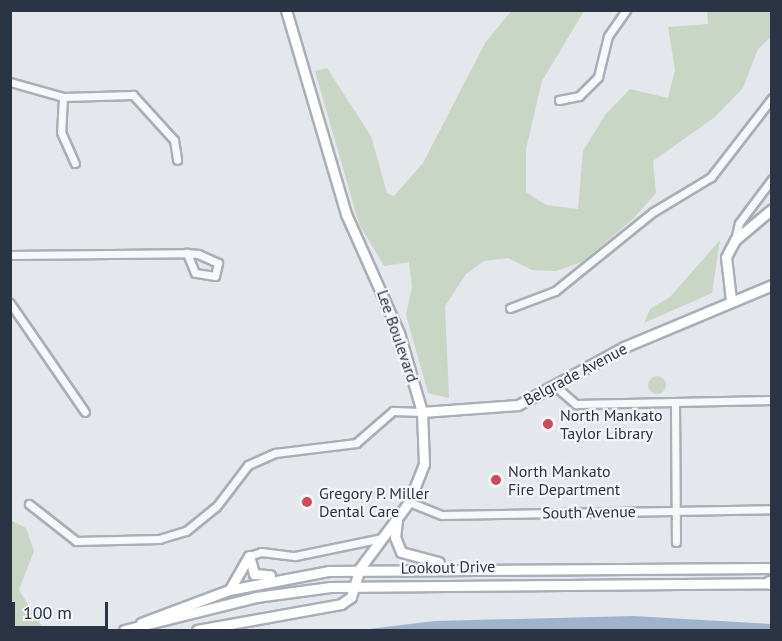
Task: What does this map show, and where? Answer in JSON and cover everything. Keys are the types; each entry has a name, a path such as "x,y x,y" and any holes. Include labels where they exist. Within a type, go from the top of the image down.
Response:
{"main road":[{"name":"Lee Boulevard","path":"285,10 346,214 391,308 422,412 424,464 409,502 360,568 357,586"},
{"path":"731,300 726,257 735,240 771,209"},
{"name":"Belgrade Avenue","path":"422,412 498,409 555,386 624,347 771,285"},
{"path":"397,518 396,545 409,557 492,567"},
{"path":"249,556 257,577 329,571"},
{"path":"229,590 249,556"},
{"name":"Lookout Drive","path":"129,629 229,590 329,571 360,568 771,568"},
{"name":"Lookout Drive","path":"129,629 256,597 357,586 771,583"},
{"path":"197,630 341,604 357,586"}],"street":[{"path":"559,100 579,96 598,77 608,36 626,10"},
{"path":"10,82 63,97 133,95 174,140 177,160"},
{"path":"63,97 62,132 75,163"},
{"path":"510,308 555,291 653,213 711,177 771,98"},
{"path":"735,240 739,223 771,179"},
{"path":"10,255 187,253 213,258 215,276 195,273 187,253"},
{"path":"10,303 84,412"},
{"path":"555,386 576,404 771,400"},
{"path":"675,402 676,542"},
{"name":"Belgrade Avenue","path":"29,504 76,541 159,539 186,531 216,507 248,465 275,453 356,443 393,411 422,412"},
{"name":"South Avenue","path":"409,502 442,515 771,509"},
{"path":"249,556 261,552 295,556 382,538"}],"green space":[{"path":"512,10 584,11 542,81 526,149 526,192 546,205 578,209 583,151 605,115 630,89 668,98 675,70 668,27 708,24 707,11 771,11 771,37 758,49 743,88 715,117 653,161 656,193 634,218 582,262 556,271 532,270 508,258 484,261 466,274 445,306 449,398 428,393 406,315 412,287 409,262 384,266 359,224 315,71 327,68 371,136 387,193 394,196 423,163 485,43"},
{"path":"720,240 712,293 644,323 650,309 670,297"},
{"path":"657,376 663,379 666,385 663,391 657,394 651,391 648,385 651,379"},
{"path":"10,520 26,528 34,551 19,590 44,630 11,630"}],"water":[{"path":"633,616 771,624 771,630 361,630 435,621"}],"place":[{"name":"North Mankato Taylor Library","path":"548,424"},
{"name":"North Mankato Fire Department","path":"496,480"},
{"name":"Gregory P. Miller Dental Care","path":"307,502"}]}
